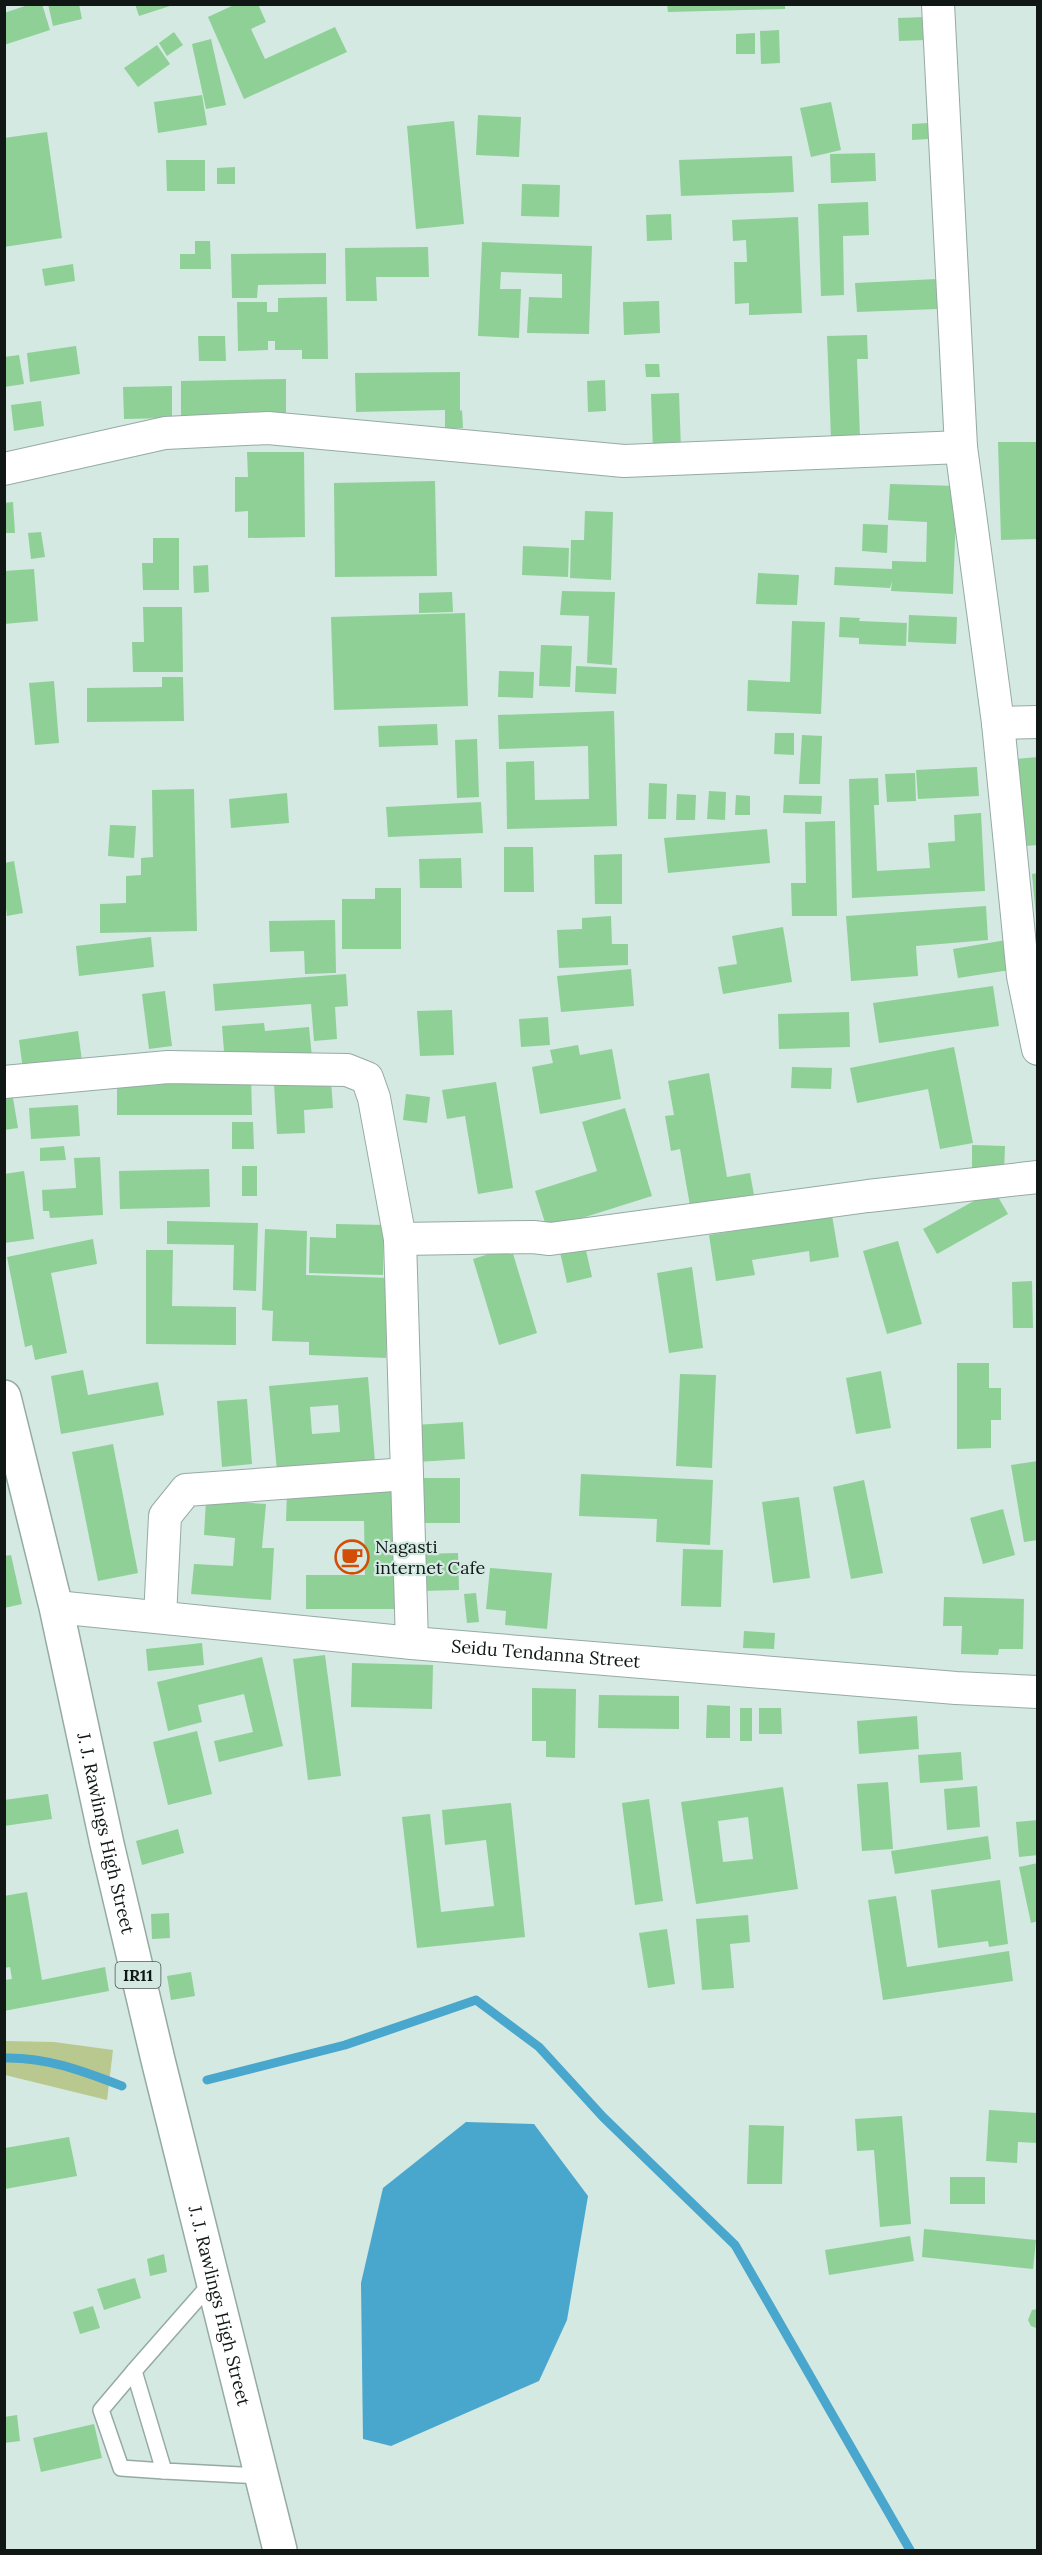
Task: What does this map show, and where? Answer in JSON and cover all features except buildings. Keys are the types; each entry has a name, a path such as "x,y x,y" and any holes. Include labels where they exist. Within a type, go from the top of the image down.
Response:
{"main road":[{"name":"J. J. Rawlings High Street","path":"4,1397 56,1607 107,1844 280,2550"}],"street":[{"path":"938,4 961,447 998,723 1023,976 1038,1049"},
{"path":"4,469 165,433 268,428 624,461 961,447"},
{"path":"998,723 1038,722"},
{"path":"4,1082 168,1067 348,1070 367,1078 374,1098 400,1239 412,1643"},
{"path":"400,1239 533,1237 550,1239 856,1198 1038,1177"},
{"path":"160,1617 165,1516 186,1490 407,1474"},
{"name":"Seidu Tendanna Street","path":"56,1607 412,1643 956,1688 1038,1692"}],"lane":[{"path":"213,2282 101,2410 121,2468 261,2476"},
{"path":"134,2371 164,2470"}],"green space":[{"path":"5,2041 54,2042 113,2050 107,2100 5,2075"}],"water":[{"path":"466,2122 534,2124 588,2196 567,2320 539,2381 391,2446 363,2439 361,2283 383,2188"}],"waterway":[{"path":"207,2080 345,2045 476,2000 539,2047 603,2117 735,2245 910,2550"},
{"path":"4,2058 50,2062 122,2086"}],"place":[{"name":"Nagasti internet Cafe","path":"352,1557"}]}
